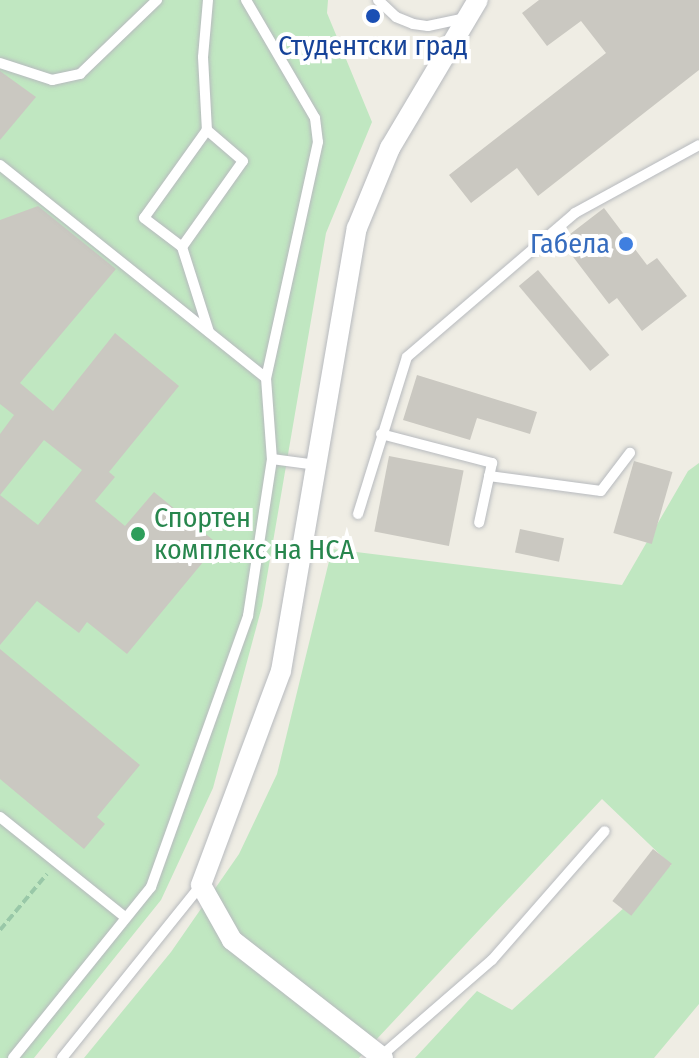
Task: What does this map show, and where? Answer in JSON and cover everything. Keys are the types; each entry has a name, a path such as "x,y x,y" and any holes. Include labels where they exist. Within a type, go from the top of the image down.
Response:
{"street":[{"path":"382,1057 232,940 201,885 281,671 357,228 390,148 478,0"}],"lane":[{"path":"0,63 52,80 80,74 157,0"},
{"path":"208,0 203,57 207,130 144,218 182,247 209,332"},
{"path":"13,1058 151,887 248,616 272,459 266,378 318,142 315,118 246,0"},
{"path":"378,0 396,17 413,24 428,26 467,18"},
{"path":"182,247 243,161 207,130"},
{"path":"358,514 407,357 575,213 699,145"},
{"path":"0,165 266,378"},
{"path":"381,434 492,463 479,523"},
{"path":"489,476 601,491 630,453"},
{"path":"272,459 317,465"},
{"path":"0,817 126,918"},
{"path":"382,1057 492,960 605,831"},
{"path":"62,1058 201,885"}],"path":[{"path":"0,930 57,862"}],"green space":[{"name":"Спортен комплекс на НСА","path":"0,0 328,0 327,13 372,122 326,233 262,606 213,788 161,900 34,1058 0,1058"},
{"path":"699,463 699,1004 654,1058 415,1058 477,991 512,1010 671,865 602,799 359,1058 84,1058 171,952 239,854 277,774 332,549 622,585 688,471"}],"building":[{"path":"539,0 699,0 699,70 538,196 517,168 471,203 449,175 606,53 581,21 547,46 522,13"},
{"path":"0,71 36,97 0,140"},
{"path":"38,206 116,269 20,383 53,411 115,333 179,386 109,472 115,477 95,501 125,526 154,492 218,544 127,654 87,622 79,633 37,601 0,645 0,495 0,434 14,415 0,404 0,220","holes":["44,440 82,470 38,525 0,495"]},
{"path":"604,208 647,265 657,258 687,296 642,331 617,298 609,304 561,241"},
{"path":"538,270 609,355 590,371 519,286"},
{"path":"417,375 537,412 530,434 477,418 470,440 403,420"},
{"path":"389,456 464,471 449,546 374,532"},
{"path":"634,461 672,472 652,544 613,533"},
{"path":"520,529 564,538 559,562 515,552"},
{"path":"0,649 140,765 97,817 105,824 84,849 0,779"},
{"path":"653,849 672,864 631,916 612,901"}],"place":[{"name":"Студентски град","path":"373,16"},
{"name":"Габела","path":"626,244"},
{"name":"Спортен комплекс на НСА","path":"138,534"}]}
